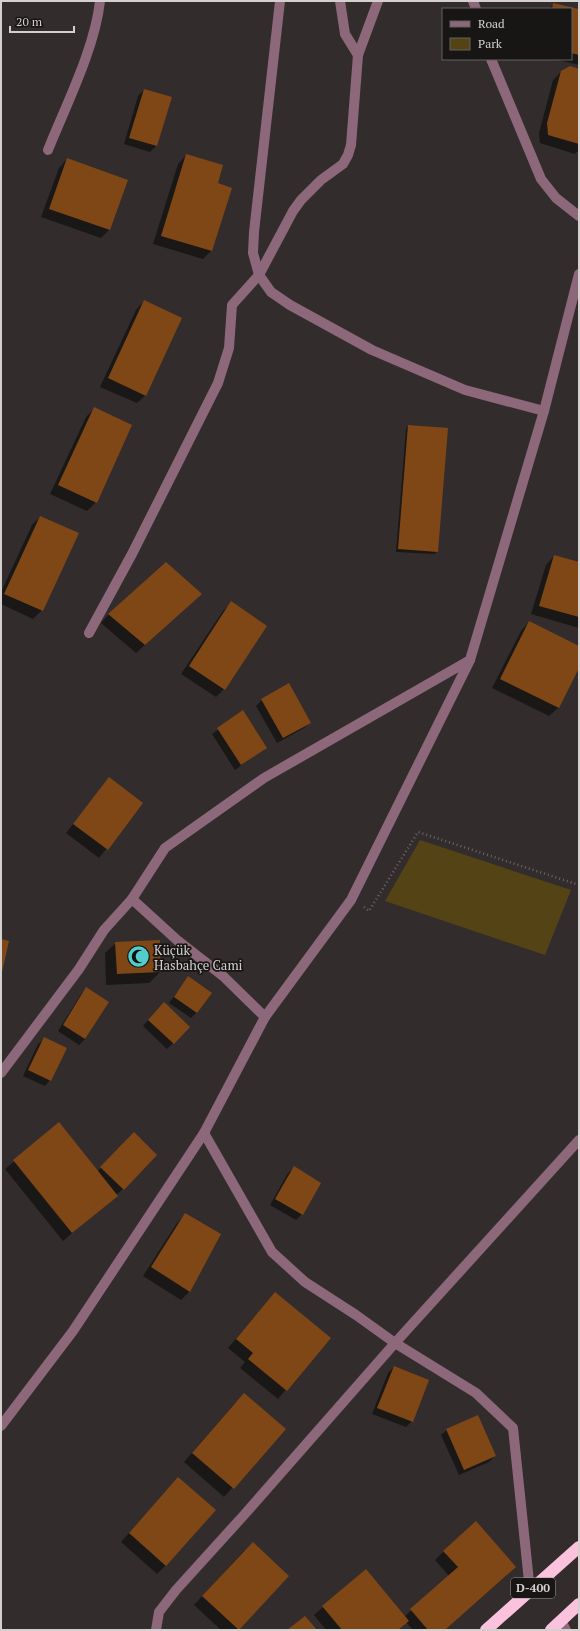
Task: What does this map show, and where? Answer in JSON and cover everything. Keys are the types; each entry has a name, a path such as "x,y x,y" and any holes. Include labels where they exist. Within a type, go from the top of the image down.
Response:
{"highway":[{"name":"D-400","path":"486,1630 579,1547"},
{"path":"551,1630 564,1626 579,1604"}],"street":[{"path":"48,150 91,45 100,1"},
{"path":"280,1 254,232 253,253 259,275 271,292 290,305 372,350 465,390 544,411"},
{"path":"340,1 345,34 358,55"},
{"path":"89,633 132,554 218,383 229,348 232,306 259,275 297,206 311,190 338,169 348,155 351,145 358,55 378,1"},
{"path":"492,60 541,178 556,198 579,216"},
{"path":"1,1426 73,1331 204,1133 265,1018 350,900 470,660 544,411 579,274"},
{"path":"1,1073 79,969 104,930 132,899 166,848 264,778 470,660"},
{"path":"132,899 177,940 223,976 265,1018"},
{"path":"204,1133 272,1252 304,1282 356,1315 395,1343 476,1393 513,1428 530,1591"},
{"path":"156,1630 159,1612 176,1590 395,1343 579,1140"}],"path":[{"path":"362,906 369,911 418,832 579,885"}],"green space":[{"path":"420,840 571,890 545,955 385,901"}],"building":[{"path":"553,3 579,9 579,55 572,53 572,8 552,8"},
{"path":"570,66 579,69 579,144 548,135 547,123 561,71"},
{"path":"144,89 172,97 157,146 129,138"},
{"path":"186,154 223,165 218,183 232,188 212,251 161,236"},
{"path":"67,158 128,180 110,230 49,209"},
{"path":"144,300 182,318 146,396 108,378"},
{"path":"94,407 132,425 97,503 58,485"},
{"path":"408,425 448,428 438,552 398,549"},
{"path":"40,516 79,533 43,611 4,594"},
{"path":"554,555 579,562 579,617 539,606"},
{"path":"166,562 202,594 145,645 108,614"},
{"path":"231,601 267,626 225,690 189,666"},
{"path":"529,621 579,646 579,668 559,708 500,679"},
{"path":"289,683 311,723 283,738 261,699"},
{"path":"243,710 267,748 241,765 217,728"},
{"path":"109,777 143,803 108,850 73,824"},
{"path":"1,939 9,941 2,972 1,972"},
{"name":"Küçük Hasbahçe Cami","path":"160,940 161,972 117,974 115,942"},
{"path":"188,976 212,993 197,1013 174,997"},
{"path":"86,987 109,1002 85,1039 63,1025"},
{"path":"164,1002 190,1027 174,1044 148,1020"},
{"path":"44,1037 67,1048 51,1081 28,1070"},
{"path":"59,1122 118,1196 72,1233 13,1160"},
{"path":"134,1132 157,1155 124,1190 100,1167"},
{"path":"294,1166 321,1183 303,1215 275,1199"},
{"path":"185,1213 221,1234 190,1292 151,1267"},
{"path":"275,1292 331,1338 287,1391 248,1359 253,1353 236,1339"},
{"path":"394,1366 429,1380 413,1422 377,1408"},
{"path":"244,1393 286,1429 234,1489 192,1453"},
{"path":"478,1415 496,1456 464,1470 446,1429"},
{"path":"178,1477 216,1510 166,1566 129,1533"},
{"path":"476,1521 516,1567 445,1630 428,1630 410,1609 458,1567 443,1551"},
{"path":"253,1542 289,1576 239,1630 202,1596"},
{"path":"366,1569 409,1621 398,1630 342,1630 322,1606"},
{"path":"305,1616 317,1630 287,1630"}],"place":[{"name":"Küçük Hasbahçe Cami","path":"138,957"}]}
